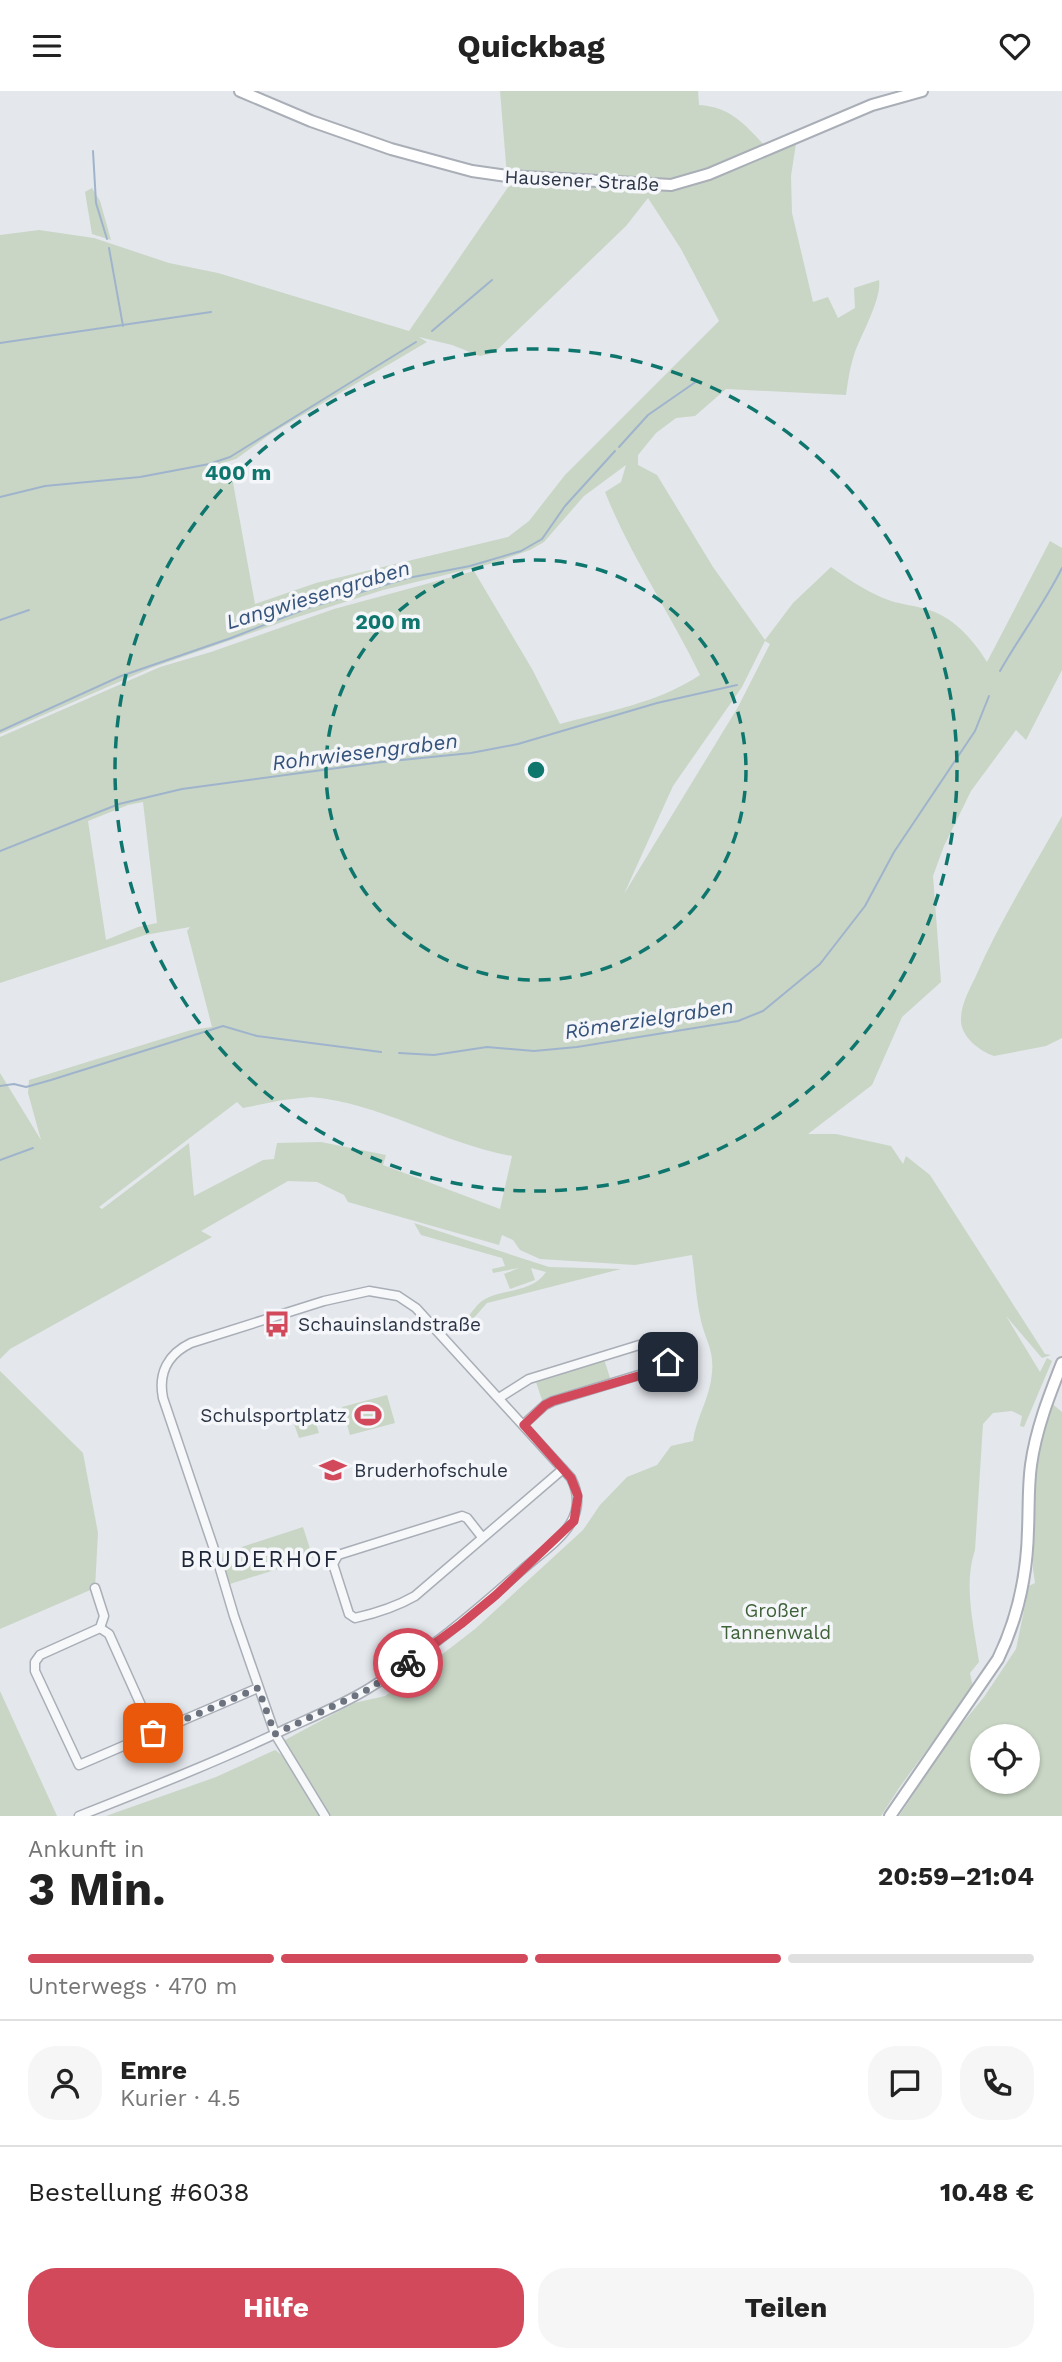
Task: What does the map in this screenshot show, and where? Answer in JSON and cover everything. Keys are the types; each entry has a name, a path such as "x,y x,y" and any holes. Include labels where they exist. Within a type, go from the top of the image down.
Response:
{"street":[{"name":"Hausener Straße","path":"240,91 311,121 391,149 472,171 507,176 671,185 709,174 872,105 922,91"},
{"path":"79,1816 201,1768 275,1734 369,1689 461,1624 547,1549 574,1521 578,1496 571,1478 524,1425 416,1308 398,1296 369,1291 324,1301 191,1343 175,1354 164,1371 161,1389 275,1734 325,1816"},
{"path":"499,1398 529,1379 662,1338 668,1358 665,1367 553,1401 524,1425"},
{"path":"890,1816 998,1659 1010,1635 1021,1599 1034,1447 1041,1418 1062,1363"},
{"path":"482,1537 467,1518 462,1516 338,1555 333,1564 348,1614 355,1618 398,1606 415,1596 563,1469"},
{"path":"95,1588 104,1616 100,1627 40,1655 35,1662 35,1671 79,1765 258,1688"},
{"path":"100,1627 108,1634 153,1733"}],"green space":[{"name":"Großer Tannenwald","path":"500,91 698,91 699,105 721,109 738,119 768,149 797,137 791,176 792,213 813,302 828,297 838,318 855,308 854,288 879,280 875,306 853,357 846,395 726,389 695,416 676,418 656,433 638,455 638,465 657,475 713,567 765,640 793,603 831,567 883,598 926,609 949,620 970,639 987,662 1050,541 1062,548 1062,670 1026,740 1016,730 971,791 944,846 933,876 941,982 902,1017 872,1085 808,1134 836,1134 891,1146 903,1164 906,1156 930,1175 1045,1354 1051,1355 1042,1358 1006,1316 1040,1372 1047,1358 1052,1361 1024,1427 1020,1426 1022,1416 1012,1411 993,1413 983,1424 975,1550 970,1577 979,1662 970,1673 973,1687 881,1816 328,1816 286,1745 285,1740 354,1703 385,1696 435,1665 436,1659 475,1629 583,1530 600,1505 627,1477 657,1465 671,1446 693,1441 709,1391 712,1365 711,1352 699,1313 692,1255 635,1265 540,1259 520,1250 513,1240 502,1235 499,1245 348,1202 344,1195 317,1182 288,1181 201,1231 212,1237 10,1349 0,1359 0,1073 41,1140 28,1093 29,1080 191,1030 212,1027 187,931 190,927 145,935 0,983 0,737 160,667 334,609 474,571 532,669 560,724 650,699 700,675 626,538 605,492 621,482 626,465 584,496 544,542 530,550 490,564 383,590 288,620 151,668 0,734 0,235 39,230 94,238 169,263 218,273 409,331 515,177 507,176","holes":["648,198 681,249 719,321 565,475 529,521 508,537 316,583 255,604 230,466 216,465 236,459 272,433 427,342 419,337 452,345 480,356 494,353 626,226","765,641 770,644 738,707 624,894 673,786 742,687","143,802 157,923 138,927 106,940 88,821","311,1097 362,1107 461,1143 512,1156 500,1209 383,1165 386,1155 321,1142 277,1143 274,1159 263,1160 194,1196 189,1143 102,1209 99,1207 237,1102 243,1108"]},
{"path":"92,188 100,201 111,240 92,234 85,192"},
{"path":"1062,816 1062,1038 1046,1046 994,1056 982,1051 967,1037 961,1019 964,1003 1016,896"},
{"path":"414,1223 549,1267 621,1269 487,1303 472,1320 467,1318 484,1300 527,1287 546,1272 531,1268 535,1280 510,1289 504,1274 519,1268 493,1273 492,1269 505,1266 502,1258 421,1235"},
{"path":"604,1359 611,1381 542,1400 536,1382"},
{"path":"0,1371 83,1453 98,1533 95,1588 0,1629"},
{"name":"Schulsportplatz","path":"387,1395 395,1423 350,1435 342,1407"},
{"path":"1050,1402 1062,1412 1062,1816 899,1816 952,1736 984,1697 1016,1649 1029,1586 1035,1583 1034,1469"},
{"path":"313,1415 319,1433 299,1438 293,1421"},
{"path":"303,1527 313,1558 230,1584 220,1554"},
{"path":"0,1691 52,1805 57,1816 0,1816"},
{"path":"275,1750 294,1771 320,1816 106,1816 216,1777"}],"waterway":[{"path":"93,151 96,203 107,239"},
{"path":"109,248 123,326"},
{"path":"432,331 492,280"},
{"path":"0,343 211,312"},
{"path":"0,497 45,486 140,477 209,464 230,457 416,342"},
{"path":"619,447 648,415 697,381"},
{"name":"Langwiesengraben","path":"0,731 121,676 308,608 408,578 470,566 521,551 542,539 565,506 615,451"},
{"name":"Römerzielgraben","path":"1000,671 1062,568"},
{"path":"0,620 29,610"},
{"name":"Rohrwiesengraben","path":"0,851 119,804 182,789 471,753 518,744 657,703 737,685"},
{"name":"Römerzielgraben","path":"399,1053 434,1055 487,1047 534,1051 577,1047 738,1021 763,1011 820,964 865,906 894,852 975,731 989,696"},
{"name":"Römerzielgraben","path":"0,1086 14,1084 26,1087 223,1026 257,1036 381,1052"},
{"path":"0,1160 33,1148"}],"way so far":[{"path":"153,1733 258,1688 275,1734 369,1689 408,1663"}],"place":[{"name":"Schauinslandstraße","path":"277,1324"},
{"name":"Schulsportplatz","path":"368,1415"},
{"name":"Bruderhofschule","path":"333,1470"}],"district":[{"name":"BRUDERHOF","path":"260,1559"}],"route":[{"path":"408,1663 496,1595 574,1521 579,1504 571,1478 524,1425 553,1401 662,1369 668,1362"}]}
